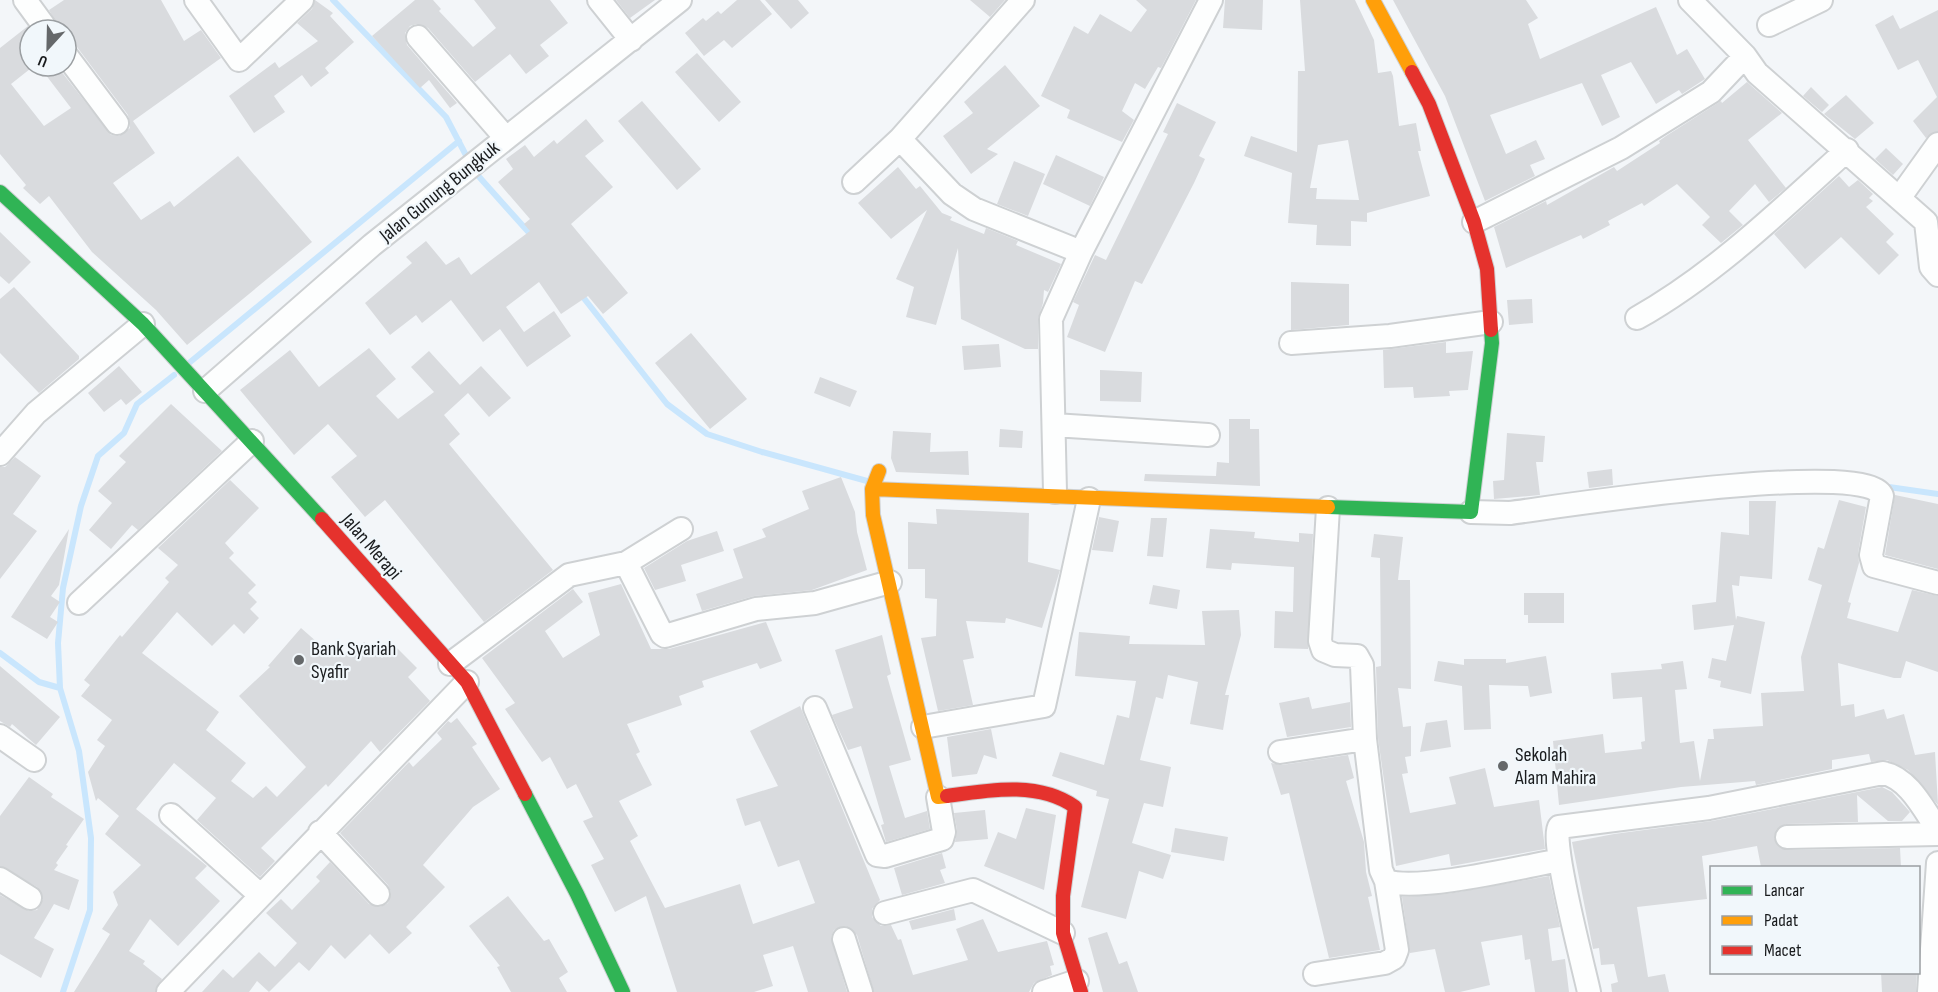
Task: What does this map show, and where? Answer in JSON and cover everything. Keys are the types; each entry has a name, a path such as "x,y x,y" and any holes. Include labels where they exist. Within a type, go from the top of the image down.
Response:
{"street":[{"path":"25,0 38,18"},
{"path":"195,0 239,60 302,0"},
{"path":"599,0 631,40"},
{"name":"Jalan Gunung Bungkuk","path":"198,385 279,324 474,161 680,0"},
{"path":"854,182 900,139 1023,0"},
{"path":"1055,492 1051,319 1080,252 1211,0"},
{"path":"1373,0 1428,104 1474,222 1487,269 1492,343 1472,507"},
{"path":"1690,0 1745,56 1757,73 1926,222 1931,267 1938,275"},
{"path":"1769,25 1821,0"},
{"path":"418,37 505,137"},
{"path":"1474,222 1621,148 1711,92 1745,56"},
{"path":"78,71 117,123"},
{"path":"900,139 952,194 974,209 1080,252"},
{"path":"1900,197 1938,144"},
{"path":"1637,318 1670,299 1723,258 1847,150"},
{"name":"Jalan Merapi","path":"0,192 143,324 170,356 252,441 467,682 577,894 623,992"},
{"path":"1291,343 1390,336 1491,322"},
{"path":"0,454 36,413 143,324"},
{"path":"1054,425 1208,435"},
{"path":"79,603 252,441"},
{"path":"815,708 877,855 885,856 942,839 944,832 938,797 873,515 873,487 880,468"},
{"path":"873,487 1055,492 1089,499 1328,508 1472,507 1510,513 1755,483 1807,482 1867,486 1878,489 1882,496 1871,555 1874,566 1938,583"},
{"path":"923,727 1044,706 1089,499"},
{"path":"1315,974 1384,963 1394,958 1397,950 1386,880 1381,870 1365,739 1362,664 1357,656 1335,655 1323,650 1320,641 1328,508"},
{"path":"450,664 569,575 626,563 681,529"},
{"path":"626,563 665,636 756,609 816,603 890,582"},
{"path":"168,992 467,682"},
{"path":"0,736 34,760"},
{"path":"1280,752 1365,739"},
{"path":"1589,992 1560,860 1556,831 1561,826 1709,808 1883,772 1898,779 1911,792 1938,832"},
{"path":"938,797 1006,789 1039,791 1072,804 1076,809 1063,896 1063,933 1079,987 1044,992"},
{"path":"171,815 260,895"},
{"path":"320,832 378,894"},
{"path":"1787,837 1938,832"},
{"path":"1386,880 1396,884 1430,883 1560,860"},
{"path":"1929,992 1938,863"},
{"path":"0,879 30,898"},
{"path":"885,913 973,891 1063,933"},
{"path":"844,939 861,992"}],"building":[{"path":"64,0 161,0 184,41 201,30 221,58 133,121 155,153 113,183 141,220 170,201 174,207 238,156 312,242 187,345 156,310 92,252 49,196 40,204 23,188 26,185 0,154 0,48 18,34 19,78 11,84 44,126 71,108 48,78 66,78 111,135 119,136 130,128 128,115 78,48 78,18 53,18 49,10"},
{"path":"315,0 333,13 330,16 354,42 325,68 329,73 311,87 302,75 274,96 285,112 254,133 229,96 275,62 279,68 318,41 297,23 312,9"},
{"path":"415,0 433,0 441,9 439,11 473,47 496,28 474,0 550,0 568,23 540,45 549,56 526,74 510,54 475,82 428,28 416,24 410,26 405,33 407,45 457,103 450,108 429,80 420,88 372,36"},
{"path":"616,0 655,0 630,18"},
{"path":"737,0 760,0 772,14 732,48 724,40 704,56 685,33 703,18 706,21 718,11 721,14"},
{"path":"765,0 798,0 809,13 791,29"},
{"path":"970,0 1005,0 990,17"},
{"path":"1136,0 1196,0 1161,68 1158,67 1145,89 1135,83 1122,111 1134,120 1122,142 1067,118 1070,110 1041,96 1074,26 1088,34 1100,14 1131,32 1147,10"},
{"path":"1225,0 1263,0 1262,30 1223,28"},
{"path":"1300,0 1355,0 1374,40 1378,73 1391,71 1393,76 1399,126 1416,123 1421,151 1418,151 1430,196 1367,213 1367,222 1351,221 1351,246 1316,245 1317,225 1288,223 1292,173 1244,156 1251,136 1297,152 1298,71 1305,71","holes":["1348,140 1359,200 1316,199 1317,188 1310,188 1318,145"]},
{"path":"1393,0 1526,0 1538,18 1528,24 1540,59 1656,7 1677,55 1687,49 1705,79 1682,94 1679,90 1656,104 1631,62 1601,75 1620,117 1602,126 1582,83 1490,115 1506,154 1536,140 1545,159 1530,165 1535,176 1485,201 1445,96"},
{"path":"1938,10 1938,131 1926,138 1913,121 1937,97 1918,60 1898,70 1875,25 1893,15 1900,29"},
{"path":"697,53 741,102 719,122 675,72"},
{"path":"1005,65 1040,106 987,149 998,154 971,174 943,136 973,113 964,102"},
{"path":"1747,82 1782,113 1748,140 1786,188 1769,202 1755,184 1729,211 1743,225 1721,243 1702,225 1710,217 1677,184 1644,206 1642,203 1608,221 1610,225 1583,239 1581,235 1506,268 1494,227 1546,201 1547,205 1614,167 1617,171 1660,143 1659,141 1666,136 1721,101 1722,103"},
{"path":"1811,87 1829,105 1822,112 1803,96"},
{"path":"1846,95 1874,123 1855,139 1824,114"},
{"path":"642,101 701,169 677,190 618,121"},
{"path":"1177,103 1216,122 1199,156 1205,159 1194,183 1142,284 1135,281 1105,352 1067,337 1079,305 1073,302 1095,255 1106,260 1168,134 1163,132"},
{"path":"586,119 604,141 585,156 613,187 571,224 628,293 603,314 588,296 561,314 539,282 506,307 524,332 554,311 571,336 527,367 500,329 483,342 451,300 422,323 416,315 390,335 365,303 412,263 406,257 426,241 446,265 459,257 471,275 530,231 524,224 530,219 498,182 513,169 506,159 525,145 534,157 554,140 557,144"},
{"path":"1886,148 1903,164 1893,175 1875,159"},
{"path":"1056,155 1104,177 1090,206 1043,184"},
{"path":"1014,161 1045,174 1028,216 997,204"},
{"path":"898,167 916,189 920,186 942,213 952,217 950,220 984,234 986,228 1018,241 1016,245 1061,264 1048,292 1044,290 1038,319 1038,349 1025,349 961,319 958,248 936,325 906,317 914,287 896,279 927,210 891,239 858,203"},
{"path":"1839,176 1849,187 1858,180 1873,194 1869,198 1873,201 1866,207 1894,234 1886,242 1899,255 1879,275 1841,237 1805,269 1774,234"},
{"path":"0,232 31,262 9,284 0,276"},
{"path":"1291,282 1349,284 1349,325 1291,330"},
{"path":"14,287 79,356 79,359 39,393 0,353 0,299"},
{"path":"1532,299 1533,323 1509,325 1507,300"},
{"path":"691,333 747,399 710,429 655,363"},
{"path":"1446,342 1446,353 1473,351 1468,390 1449,391 1450,396 1414,398 1413,387 1384,388 1383,350"},
{"path":"999,344 1001,367 964,370 962,346"},
{"path":"369,348 396,379 376,396 398,419 434,392 411,367 429,351 460,385 481,366 511,398 489,417 468,393 444,415 460,434 449,444 553,570 484,622 385,500 365,517 331,477 357,456 328,424 294,455 240,390 290,350 319,387"},
{"path":"119,366 142,392 126,405 121,399 104,412 88,393"},
{"path":"1100,370 1142,372 1141,402 1100,401"},
{"path":"820,377 857,391 850,407 814,393"},
{"path":"171,404 222,451 138,530 132,525 111,549 89,530 112,503 98,491 126,462 119,456"},
{"path":"1229,419 1250,419 1250,429 1259,429 1260,486 1144,481 1145,474 1216,476 1217,462 1229,463"},
{"path":"1000,429 1023,431 1022,448 999,447"},
{"path":"893,431 931,433 930,452 968,451 969,475 896,472 891,458"},
{"path":"1507,433 1545,436 1543,462 1536,462 1540,495 1494,499 1493,481 1504,480"},
{"path":"15,457 41,476 13,514 37,531 0,579 0,467 5,467"},
{"path":"1612,469 1613,485 1589,488 1587,472"},
{"path":"841,477 855,512 857,532 867,570 812,590 754,596 702,611 696,594 743,578 733,549 766,537 762,529 809,509 802,491"},
{"path":"230,480 259,508 225,543 234,553 229,558 256,585 248,593 257,602 250,609 259,618 244,634 234,624 212,646 177,612 142,653 219,712 206,730 246,763 231,781 253,798 266,786 277,797 306,767 239,696 270,667 268,666 301,628 334,657 341,649 350,657 364,642 382,658 394,645 417,668 408,677 430,701 380,752 371,741 328,787 326,784 261,848 275,861 260,877 197,820 216,798 174,763 136,809 207,866 195,878 220,901 178,946 150,919 129,951 145,961 143,964 162,979 155,992 74,992 110,934 102,929 118,905 113,892 141,865 105,834 119,816 98,798 96,801 88,772 105,746 97,740 112,720 81,696 90,685 84,680 120,635 122,637 169,582 165,578 178,565 158,548"},
{"path":"1895,495 1938,504 1938,569 1885,555"},
{"path":"1839,500 1866,507 1858,553 1859,563 1848,602 1851,603 1847,618 1898,632 1912,590 1938,596 1938,672 1906,661 1901,678 1894,678 1838,663 1841,706 1854,704 1855,717 1884,709 1887,719 1904,714 1915,755 1935,752 1938,805 1908,770 1887,760 1871,762 1869,754 1832,760 1832,769 1756,785 1755,781 1681,787 1559,805 1553,741 1603,734 1605,753 1642,749 1641,742 1645,741 1642,697 1613,699 1611,673 1662,669 1661,664 1683,661 1687,689 1675,690 1680,743 1694,741 1700,781 1708,739 1714,739 1713,729 1763,726 1761,693 1804,691 1801,657 1822,585 1808,580 1818,547 1824,549"},
{"path":"1749,501 1776,501 1772,579 1740,576 1739,586 1732,585 1736,620 1737,616 1765,622 1751,694 1720,687 1721,681 1708,678 1712,658 1726,661 1734,625 1694,630 1692,605 1716,602 1721,532 1749,535"},
{"path":"936,509 1029,513 1028,562 1060,570 1042,628 1006,618 1005,623 966,621 974,658 963,660 973,705 938,711 921,638 936,636 937,599 925,598 925,569 908,569 908,522 937,524"},
{"path":"1099,517 1119,521 1113,552 1092,550"},
{"path":"1151,518 1167,518 1163,557 1147,556"},
{"path":"69,529 59,585 51,596 60,602 50,617 58,622 47,639 11,617"},
{"path":"1210,529 1255,532 1254,538 1299,542 1299,533 1313,534 1308,649 1274,648 1275,611 1293,612 1294,567 1232,563 1231,570 1206,568"},
{"path":"717,531 724,551 681,565 686,581 655,590 644,568 687,541"},
{"path":"1374,534 1403,537 1398,580 1410,580 1411,689 1398,688 1403,727 1411,726 1411,756 1405,757 1408,773 1402,774 1410,813 1456,804 1449,777 1485,768 1494,807 1539,800 1545,849 1451,866 1449,854 1396,866 1378,738 1376,667 1381,666 1380,558 1371,557"},
{"path":"621,584 651,649 669,649 766,622 782,661 760,669 757,663 702,681 704,687 679,696 682,705 627,724 640,752 636,754 652,785 619,801 638,836 630,841 665,908 740,884 753,924 815,903 799,860 778,867 760,821 745,826 736,799 778,786 750,731 800,706 880,900 872,909 872,917 881,926 891,925 898,940 901,939 913,975 968,960 956,929 983,919 998,952 1047,941 1054,965 1050,966 1052,975 1034,983 1029,992 874,992 857,935 846,926 834,930 831,937 847,992 808,992 793,946 763,955 773,986 754,992 677,992 646,896 615,912 591,865 604,859 583,821 593,817 576,784 567,789 550,757 542,762 505,709 515,703 482,658 573,589 583,602 545,631 563,658 600,635 588,593"},
{"path":"1153,585 1180,590 1177,609 1149,604"},
{"path":"1524,593 1564,593 1564,623 1528,623 1528,615 1524,615"},
{"path":"1239,610 1241,635 1225,695 1229,695 1223,730 1190,724 1198,682 1168,675 1163,699 1156,697 1140,760 1171,767 1163,807 1144,803 1132,843 1171,855 1163,879 1139,871 1126,919 1081,907 1109,799 1096,796 1097,791 1052,776 1060,752 1104,765 1117,715 1129,718 1136,681 1075,676 1079,632 1130,636 1129,644 1205,645 1202,611"},
{"path":"882,635 891,674 887,676 911,760 889,766 905,818 927,811 930,829 886,842 881,825 884,824 861,746 848,750 832,715 853,708 835,650"},
{"path":"1546,656 1552,693 1530,697 1528,686 1489,685 1491,729 1464,730 1462,686 1434,681 1438,661 1464,665 1464,659 1506,659 1506,663"},
{"path":"0,666 60,717 36,745 12,724 10,727 0,721"},
{"path":"1309,697 1312,709 1350,702 1351,727 1287,737 1279,703"},
{"path":"457,718 477,744 472,747 500,789 473,807 423,865 445,887 406,927 412,933 389,954 370,934 345,959 331,945 309,971 299,962 269,992 257,981 249,992 202,992 223,969 233,978 259,952 275,967 297,943 266,913 281,899 292,910 320,881 316,877 330,862 369,904 380,907 388,903 391,892 388,885 340,833 409,762 413,767 442,739 437,733 448,721 451,723"},
{"path":"1447,720 1451,747 1420,752 1426,723"},
{"path":"991,729 997,759 984,755 977,774 952,777 947,737"},
{"path":"1348,755 1354,778 1346,781 1364,842 1366,872 1372,896 1368,897 1380,950 1329,958 1289,793 1281,795 1271,763 1282,765"},
{"path":"29,777 53,794 51,797 84,819 66,845 68,846 54,870 79,880 69,910 54,904 34,938 54,949 41,978 0,954 0,895 29,911 37,910 43,899 37,887 0,866 0,816"},
{"path":"1882,787 1892,792 1910,812 1902,821 1888,821 1857,795 1858,822 1786,824 1776,830 1774,838 1780,848 1787,850 1900,848 1901,866 1761,866 1757,846 1702,856 1707,899 1637,907 1648,977 1665,974 1669,992 1612,992 1611,984 1618,982 1614,964 1601,965 1599,948 1593,949 1572,842 1712,821"},
{"path":"1026,808 1056,815 1044,890 984,866 998,832 1016,839"},
{"path":"985,810 988,839 955,842 957,830 954,813"},
{"path":"1175,828 1228,837 1224,861 1171,852"},
{"path":"942,853 946,868 940,870 945,883 902,895 894,868"},
{"path":"1549,876 1560,927 1548,929 1552,961 1565,959 1569,992 1535,992 1530,959 1525,960 1522,935 1481,942 1490,985 1460,992 1445,992 1435,949 1410,953 1402,897 1447,894"},
{"path":"508,896 544,941 549,939 568,972 559,978 567,992 511,992 497,967 500,966 469,926"},
{"path":"954,909 956,920 912,930 909,921"},
{"path":"1107,932 1119,964 1127,961 1138,992 1103,992 1088,938"},
{"path":"1881,974 1917,974 1916,992 1882,992"}],"waterway":[{"path":"333,0 446,117 469,161"},
{"path":"189,363 459,141"},
{"path":"473,170 532,236"},
{"path":"579,292 667,404 707,434 867,481"},
{"path":"63,992 90,910 91,838 79,751 60,688 58,643 63,588 81,506 98,456 124,433 137,404 174,375"},
{"path":"1889,487 1938,494"},
{"path":"0,653 39,682 60,688"}],"traffic: fast":[{"path":"0,192 143,324 322,519"},
{"path":"1328,507 1471,512 1492,343 1491,330"},
{"path":"525,794 577,894 623,992"}],"traffic: slow":[{"path":"1373,0 1412,72"},
{"path":"879,471 872,489 873,515 938,797 947,796"},
{"path":"872,489 1328,507"}],"traffic: jam":[{"path":"1412,72 1429,104 1474,222 1487,269 1491,330"},
{"path":"322,519 467,682 525,794"},
{"path":"947,796 1013,789 1046,793 1075,807 1063,896 1063,933 1081,992"}],"place":[{"name":"Bank Syariah Syafir","path":"299,660"},
{"name":"Sekolah Alam Mahira","path":"1503,766"}]}
